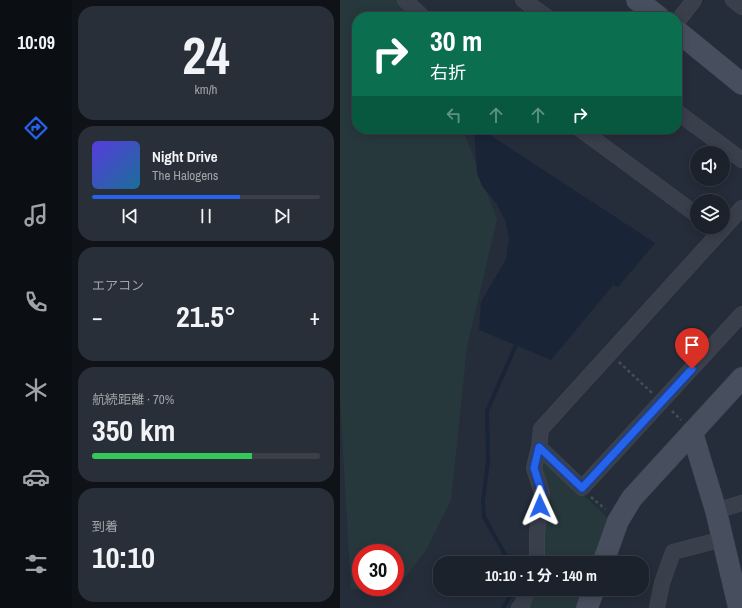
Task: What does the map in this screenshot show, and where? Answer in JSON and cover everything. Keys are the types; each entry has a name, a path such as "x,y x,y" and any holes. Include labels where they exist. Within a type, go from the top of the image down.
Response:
{"street":[{"path":"405,0 418,12"},
{"path":"523,0 539,12"},
{"path":"637,0 653,12"},
{"path":"682,16 694,0"},
{"path":"733,0 742,7"},
{"path":"682,36 742,84"},
{"path":"682,116 742,160"},
{"path":"593,134 690,210"},
{"path":"730,218 742,208"},
{"path":"537,556 537,533 542,493 534,468 539,447 541,429 610,354 713,234"},
{"path":"539,447 582,488 742,314"},
{"path":"606,556 618,521 632,498 689,428 742,378"},
{"path":"689,428 716,511 739,608"},
{"path":"716,511 742,503"},
{"path":"657,608 662,583 672,552 723,539"},
{"path":"519,608 522,605 525,596"},
{"path":"587,608 591,596"}],"path":[{"path":"610,354 689,428"},
{"path":"591,496 609,513"}],"shaded area":[{"path":"340,0 399,0 412,12 352,12 352,134 465,134 497,219 467,347 451,500 426,550 404,579 404,544 352,544 352,589 340,400"},
{"path":"548,462 609,519 596,556 541,556 537,464"},
{"path":"529,596 581,596 577,608 524,608"}],"water":[{"path":"474,134 489,134 655,243 618,287 613,285 551,360 479,330 481,302 506,259 509,238 505,220 496,203 482,186 477,173"}],"waterway":[{"path":"506,556 484,517 483,501 488,461 487,411 516,345"},
{"path":"503,608 510,596"}],"route":[{"path":"540,506 542,493 534,468 534,462 539,447 582,488 692,369"}]}
